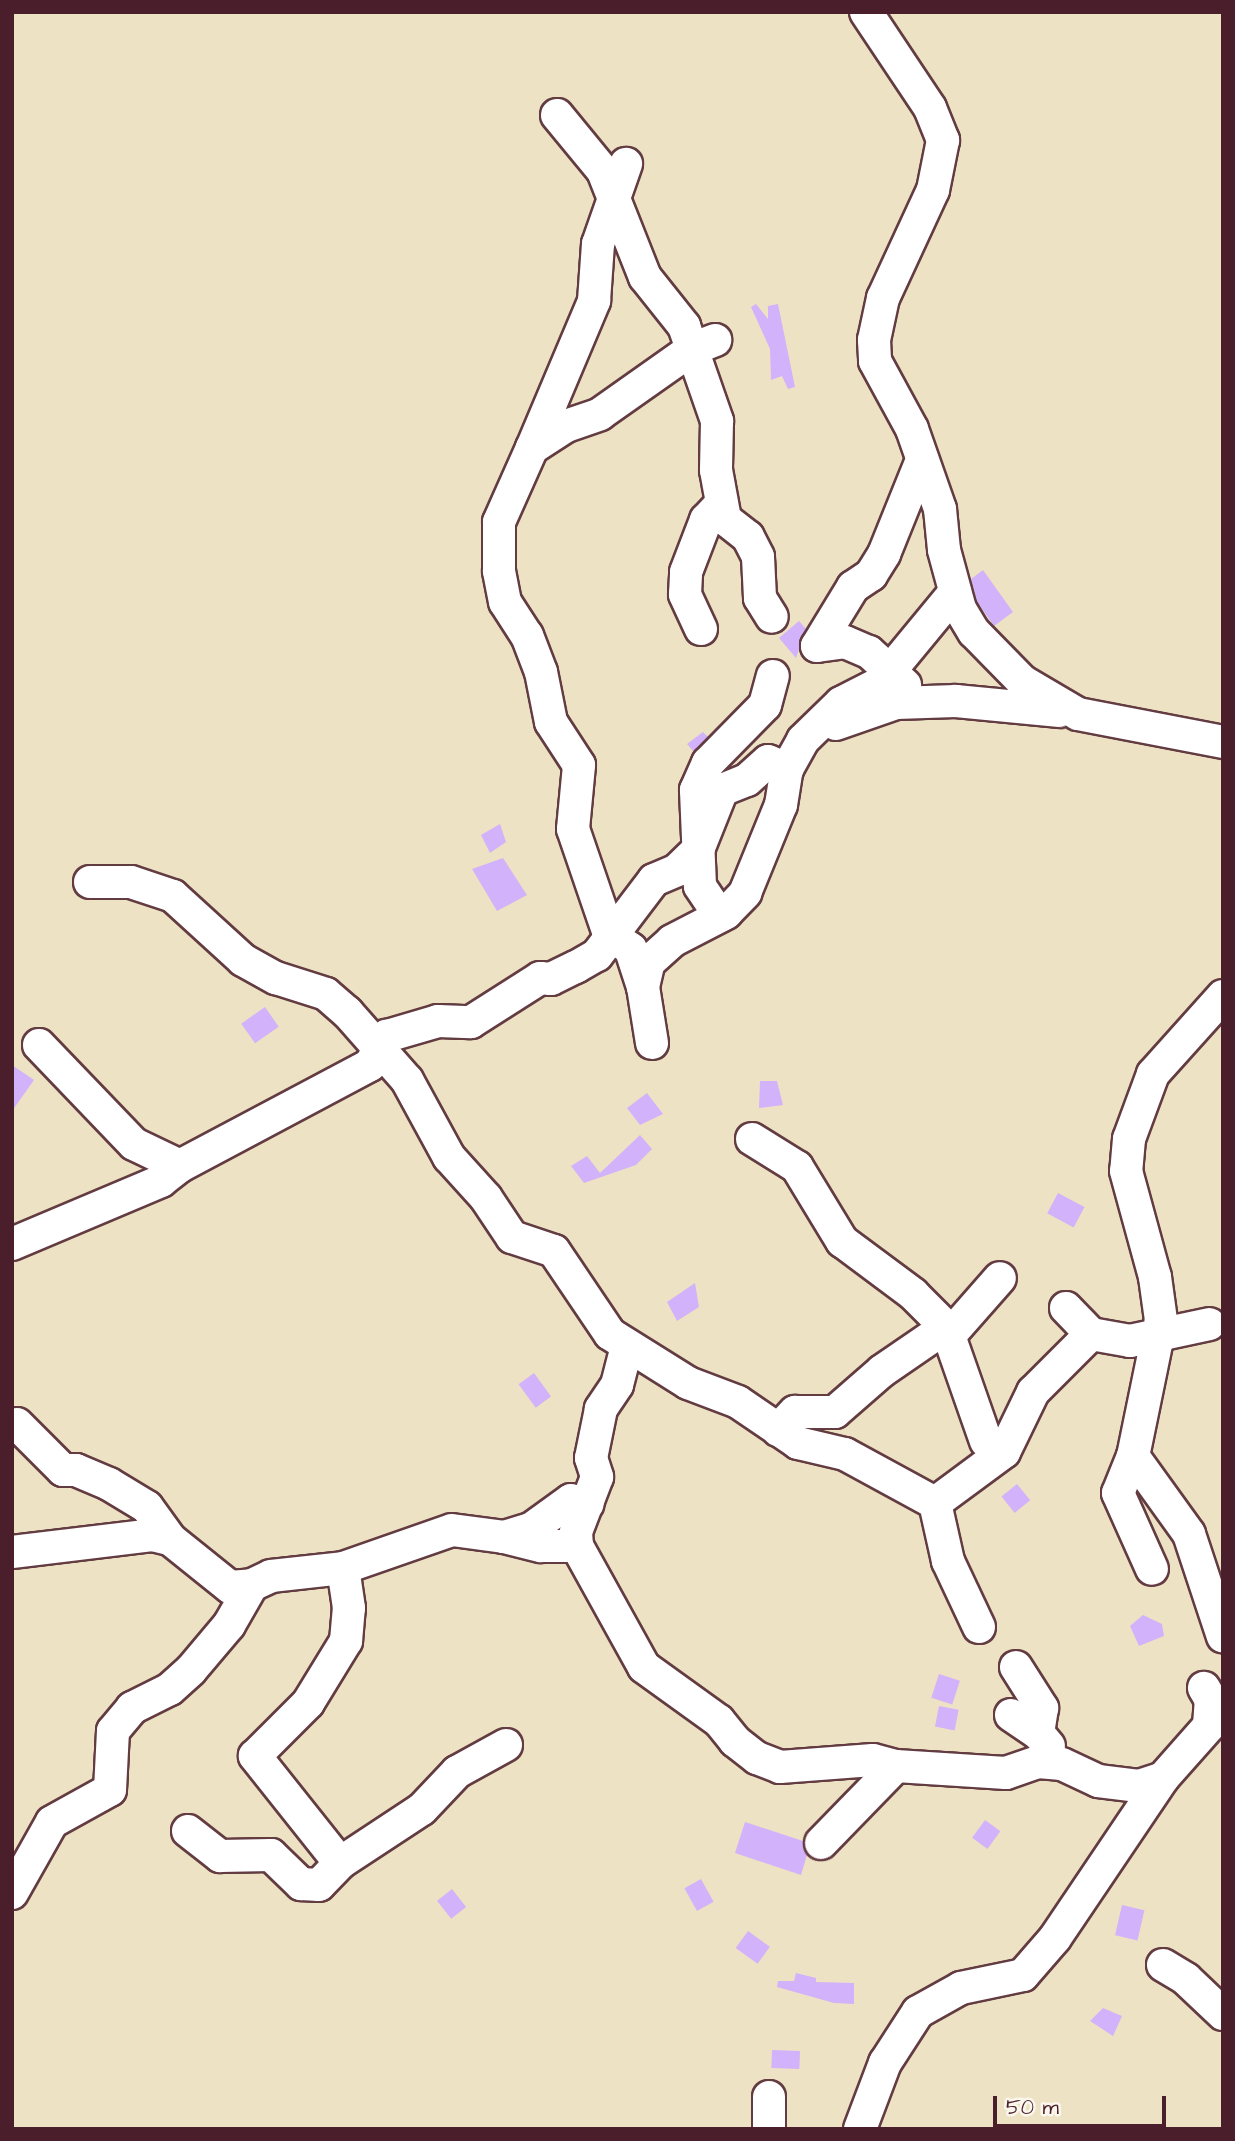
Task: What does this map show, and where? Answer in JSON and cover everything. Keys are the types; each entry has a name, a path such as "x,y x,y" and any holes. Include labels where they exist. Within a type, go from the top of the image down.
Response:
{"street":[{"path":"866,12 930,108 943,140 933,190 883,298 874,340 880,377 912,429 940,509 955,592 974,632 1022,681 1078,714"},
{"path":"557,115 603,172 617,196 620,220 645,277 684,326 704,344 717,421 716,470 725,519 748,537 758,557 760,598 772,617"},
{"path":"626,164 598,244 594,301 576,335 568,366 499,522 499,570 505,602 527,636 541,672 551,722 579,765 573,830 609,934 631,949 643,986 652,1043"},
{"path":"532,448 566,426 600,414 704,344"},
{"path":"922,460 884,554 870,575 853,586 817,646 845,642 869,652 888,673 929,702"},
{"path":"701,629 685,594 686,572 706,520 722,503"},
{"path":"643,986 649,962 671,941 720,916 745,893 760,862 781,805 787,769 803,740 841,703 880,683 955,592"},
{"path":"720,916 700,886 696,790 708,763 765,705 773,676"},
{"path":"803,740 896,703 929,702 1028,705 1223,742"},
{"path":"12,1244 161,1181 180,1166 370,1065 387,1036 410,1027 439,1021 471,1022 540,978 551,979 597,955 609,934 654,880 677,870 698,850 722,790 747,780 768,761 787,769"},
{"path":"90,882 131,882 173,896 243,960 276,978 326,994 407,1080 449,1157 486,1198 512,1237 554,1251 610,1334 626,1346 688,1383 738,1402 798,1443 845,1454 935,1503 948,1562 979,1627"},
{"path":"1152,1569 1127,1516 1136,1503 1156,1337 1161,1320 1155,1277 1126,1171 1129,1139 1153,1074 1223,996"},
{"path":"38,1045 134,1144 180,1166"},
{"path":"752,1139 797,1167 842,1241 913,1294 948,1331 986,1441"},
{"path":"778,1430 795,1412 835,1412 882,1371 948,1331 1000,1278"},
{"path":"1066,1308 1091,1334 1130,1341 1209,1324"},
{"path":"935,1503 1004,1452 1032,1392 1091,1334"},
{"path":"626,1346 617,1385 601,1409 591,1458 597,1477 576,1532 577,1546 644,1667 719,1721 735,1741 757,1758 780,1767 873,1760 896,1766 1006,1773 1038,1762 1062,1764 1098,1781 1139,1786 1163,1778"},
{"path":"17,1424 63,1470 76,1470 109,1484 147,1507 170,1539 230,1587 252,1585 271,1576 343,1568 452,1530 504,1537 541,1546 577,1546"},
{"path":"1139,1465 1189,1534 1223,1637"},
{"path":"504,1537 531,1529 571,1500 588,1504"},
{"path":"12,1552 152,1535 170,1539"},
{"path":"340,1863 255,1756 308,1703 346,1641 349,1608 343,1568"},
{"path":"12,1893 52,1822 110,1790 114,1731 132,1708 170,1689 191,1670 229,1625 252,1585"},
{"path":"1016,1667 1042,1708 1038,1733"},
{"path":"860,2129 885,2063 918,2012 961,1988 1023,1975 1055,1938 1163,1778 1209,1726 1212,1706"},
{"path":"1011,1715 1038,1733 1062,1764"},
{"path":"188,1830 220,1856 271,1855 301,1884 319,1885 340,1863 422,1809 457,1772 506,1745"},
{"path":"821,1843 896,1766"},
{"path":"1163,1965 1186,1979 1223,2014"},
{"path":"769,2097 769,2129"}],"building":[{"path":"756,304 768,319 768,306 778,304 795,387 788,389 782,376 771,380 770,349 751,307"},
{"path":"983,570 1013,612 994,626 977,602 971,579"},
{"path":"799,621 806,629 796,658 779,638"},
{"path":"703,732 708,737 694,752 687,744"},
{"path":"500,824 506,842 490,853 481,835"},
{"path":"503,858 527,895 497,911 472,869"},
{"path":"265,1007 279,1027 255,1043 241,1024"},
{"path":"12,1065 34,1080 12,1111"},
{"path":"760,1081 777,1081 783,1105 759,1108"},
{"path":"647,1093 663,1114 640,1125 627,1108"},
{"path":"640,1135 652,1149 636,1165 584,1183 571,1166 587,1156 600,1173"},
{"path":"1058,1193 1084,1207 1074,1227 1047,1213"},
{"path":"695,1283 699,1307 677,1321 667,1302"},
{"path":"534,1373 551,1396 536,1408 519,1384"},
{"path":"1017,1484 1030,1500 1015,1513 1001,1497"},
{"path":"1143,1615 1162,1624 1164,1636 1139,1646 1130,1626"},
{"path":"939,1674 960,1681 952,1705 931,1698"},
{"path":"939,1706 959,1710 955,1730 935,1727"},
{"path":"985,1820 1000,1831 987,1849 972,1838"},
{"path":"745,1822 803,1841 807,1855 801,1875 735,1853"},
{"path":"701,1879 714,1902 697,1911 684,1888"},
{"path":"452,1889 466,1907 451,1919 437,1901"},
{"path":"1122,1905 1144,1910 1137,1940 1115,1935"},
{"path":"748,1931 770,1947 757,1964 736,1948"},
{"path":"796,1973 816,1978 816,1982 854,1983 854,2004 834,2003 777,1987 778,1981 794,1981"},
{"path":"1103,2008 1122,2016 1113,2036 1090,2021"},
{"path":"772,2050 800,2051 799,2069 771,2068"}]}
